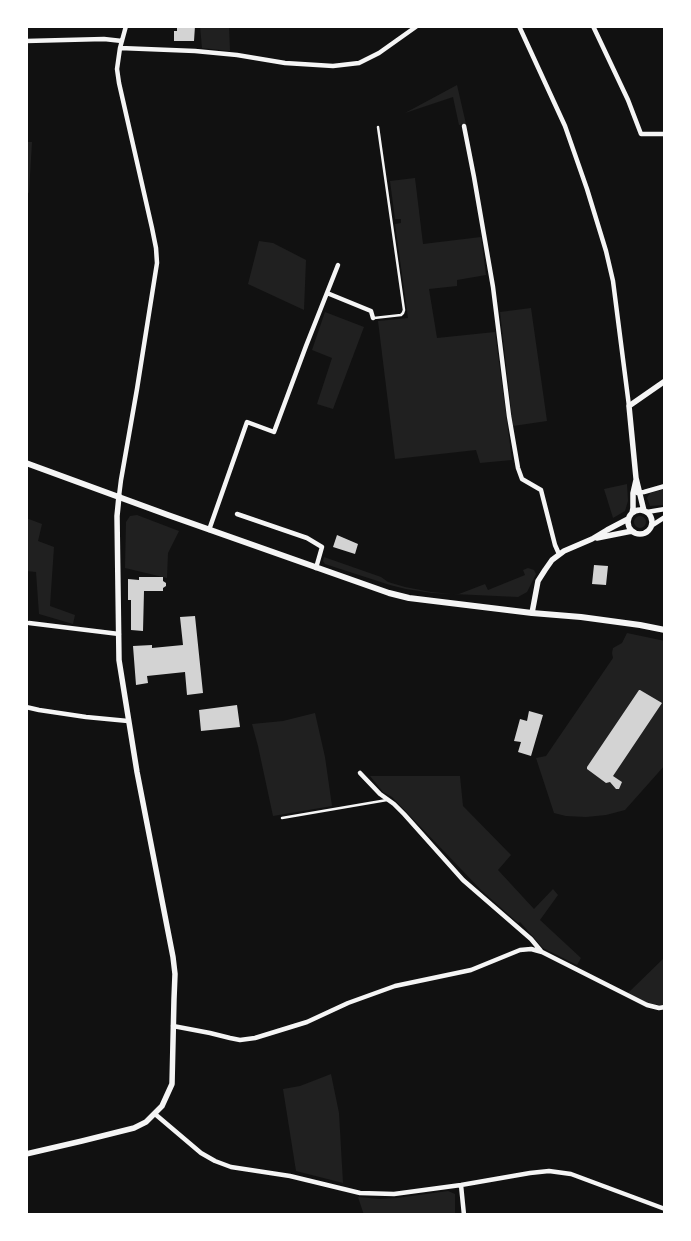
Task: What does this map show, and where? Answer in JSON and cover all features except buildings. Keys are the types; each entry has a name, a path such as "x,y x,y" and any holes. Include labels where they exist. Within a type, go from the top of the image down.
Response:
{"main road":[{"path":"26,463 389,593 409,598 627,623 665,630"}],"street":[{"path":"26,1154 134,1128 146,1122 162,1106 172,1084 175,974 172,950 128,721 119,660 117,516 121,480 157,264 153,234 117,70 126,26"},
{"path":"120,48 195,51 237,55 285,63 333,66 359,63 366,60 380,53 417,26"},
{"path":"519,26 565,126 587,189 614,281 636,478 646,512 652,518 651,526"},
{"path":"593,26 628,100 641,134 665,134"},
{"path":"26,41 104,39 122,41"},
{"path":"464,126 493,288 509,416 518,468 522,480 540,490 554,544 559,554"},
{"path":"209,530 247,422 274,432 338,265"},
{"path":"327,293 370,311 373,318"},
{"path":"629,406 665,381"},
{"path":"532,613 538,581 549,564 559,554 592,539 628,519 633,508 636,478"},
{"path":"633,493 665,486"},
{"path":"632,513 638,510 646,512 665,509"},
{"path":"237,514 307,538 322,547 316,568"},
{"path":"628,519 628,526 632,531 636,534 641,534 647,532 651,526 665,517"},
{"path":"592,539 632,531"},
{"path":"29,623 119,634"},
{"path":"26,707 86,717 128,721"},
{"path":"360,773 373,788 404,814 464,880 531,939 542,952"},
{"path":"173,1026 240,1040 255,1038 306,1022 348,1003 395,986 471,970 520,950 531,949 542,952 648,1005 659,1008 665,1007"},
{"path":"155,1114 201,1153 215,1161 231,1167 290,1176 360,1193 394,1194 461,1186 549,1171 571,1174 665,1209"},
{"path":"461,1186 464,1215"}],"lane":[{"path":"373,318 402,314 404,310 378,127"},
{"path":"282,818 388,800"}],"shaded area":[{"path":"200,26 229,26 230,51 202,48"},
{"path":"457,85 466,124 459,125 453,97 405,113"},
{"path":"26,142 32,142 29,193 26,192"},
{"path":"415,178 423,244 481,237 486,275 457,280 457,286 429,289 437,338 495,332 512,460 480,463 476,450 395,459 378,321 408,318 395,224 401,223 401,219 395,219 390,181"},
{"path":"259,241 273,243 306,260 304,310 248,284"},
{"path":"531,308 547,421 513,426 500,312"},
{"path":"325,312 364,327 333,409 317,404 332,358 312,350"},
{"path":"627,484 628,501 625,511 613,518 604,489"},
{"path":"665,489 665,505 650,506 647,498 650,493"},
{"path":"137,515 179,531 168,553 167,578 125,568 126,522 130,516"},
{"path":"638,516 642,516 646,522 642,528 638,528 634,524 634,520"},
{"path":"26,518 42,524 38,541 54,547 50,606 75,615 73,624 39,614 36,572 26,571"},
{"path":"324,557 405,587 451,594 432,593 390,585 325,564 323,561"},
{"path":"528,568 534,570 536,574 527,592 518,597 454,594 459,594 485,584 488,590 525,575 523,570"},
{"path":"627,633 665,641 665,765 625,810 606,815 586,817 554,813 536,758 546,756 613,658 613,648 622,643"},
{"path":"315,713 325,757 332,806 273,816 252,724 283,721"},
{"path":"370,776 460,776 463,806 511,855 498,870 534,909 553,889 558,895 540,920 581,958 577,965 543,948 520,922 518,923 481,890 392,797 383,792"},
{"path":"665,957 665,1005 648,1003 628,993"},
{"path":"331,1074 339,1113 343,1183 296,1171 283,1089 300,1086"},
{"path":"448,1191 455,1194 455,1215 364,1215 358,1197 397,1198"}]}
